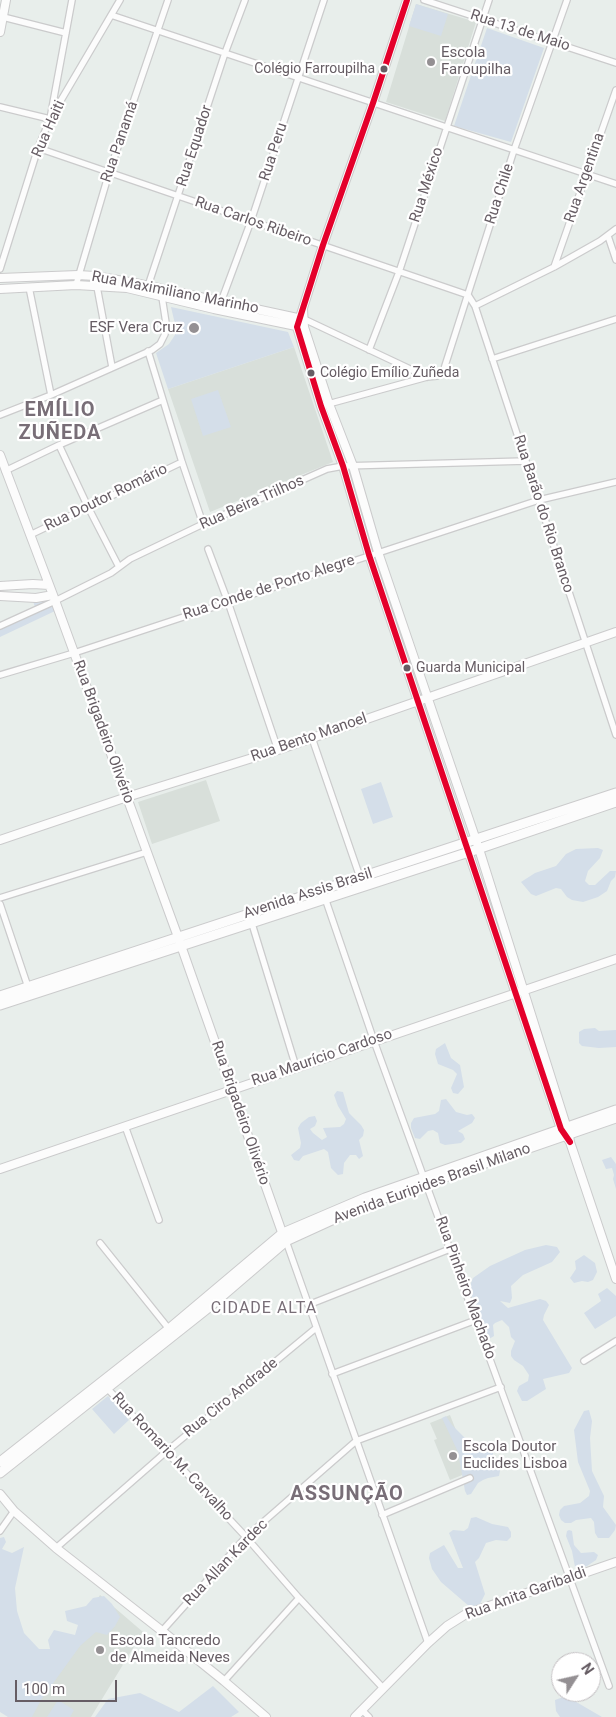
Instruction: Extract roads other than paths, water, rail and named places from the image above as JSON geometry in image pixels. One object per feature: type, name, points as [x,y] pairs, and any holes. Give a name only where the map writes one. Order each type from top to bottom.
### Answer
[{"type":"main road","name":"Avenida Assis Brasil","points":[[361,882],[479,849],[523,829],[616,793]]},
{"type":"main road","name":"Avenida Assis Brasil","points":[[0,1005],[30,991],[361,882],[470,840],[523,829],[616,802]]},
{"type":"main road","name":"Avenida Assis Brasil","points":[[0,996],[30,991]]},
{"type":"main road","name":"Avenida Euripides Brasil Milano","points":[[566,1134],[616,1110]]},
{"type":"main road","name":"Avenida Euripides Brasil Milano","points":[[0,1462],[32,1442],[82,1403],[205,1305],[284,1237],[366,1201],[509,1151],[616,1118]]},
{"type":"main road","name":"Avenida Euripides Brasil Milano","points":[[134,1361],[170,1329],[205,1305]]},
{"type":"main road","name":"Avenida Euripides Brasil Milano","points":[[0,1473],[32,1442]]},
{"type":"street","points":[[0,32],[6,0]]},
{"type":"street","points":[[0,107],[50,119],[72,0]]},
{"type":"street","name":"Rua Haiti","points":[[0,269],[38,148],[50,119],[120,0]]},
{"type":"street","name":"Rua Panamá","points":[[76,285],[109,173],[168,0]]},
{"type":"street","name":"Rua Equador","points":[[147,290],[225,53],[245,0]]},
{"type":"street","name":"Rua Peru","points":[[220,306],[251,221],[324,0]]},
{"type":"street","points":[[407,0],[323,245],[303,308],[301,323],[320,406],[343,466],[369,555],[418,700],[470,840],[479,849],[503,925],[519,992]]},
{"type":"street","name":"Rua 13 de Maio","points":[[424,0],[616,62]]},
{"type":"street","name":"Rua México","points":[[369,350],[399,272],[489,0]]},
{"type":"street","name":"Rua Chile","points":[[427,377],[437,376],[443,372],[514,150],[567,0]]},
{"type":"street","points":[[111,15],[616,184]]},
{"type":"street","points":[[3,17],[66,33]]},
{"type":"street","name":"Rua Argentina","points":[[554,267],[616,90]]},
{"type":"street","name":"Rua Carlos Ribeiro","points":[[38,148],[468,295]]},
{"type":"street","points":[[475,306],[554,267],[608,236],[616,229]]},
{"type":"street","points":[[608,236],[616,260]]},
{"type":"street","points":[[95,276],[112,367]]},
{"type":"street","name":"Rua Maximiliano Marinho","points":[[0,278],[95,276],[147,290],[317,326],[427,377]]},
{"type":"street","name":"Rua Maximiliano Marinho","points":[[0,289],[76,285],[127,288],[147,290],[162,297],[220,306]]},
{"type":"street","points":[[29,287],[51,395]]},
{"type":"street","name":"Rua Barão do Rio Branco","points":[[468,295],[475,306],[616,735]]},
{"type":"street","points":[[0,415],[51,395],[160,344],[165,334],[166,324],[162,297]]},
{"type":"street","points":[[492,359],[616,319]]},
{"type":"street","points":[[301,323],[329,404],[354,466],[378,552],[428,697],[470,840],[469,852],[494,928],[519,992],[616,1279]]},
{"type":"street","points":[[148,351],[182,462],[204,524]]},
{"type":"street","points":[[320,406],[427,377]]},
{"type":"street","points":[[5,472],[59,445],[163,400]]},
{"type":"street","points":[[59,445],[119,567]]},
{"type":"street","name":"Rua Brigadeiro Olivério","points":[[0,455],[180,941],[428,1643]]},
{"type":"street","name":"Rua Beira Trilhos","points":[[0,626],[54,598],[111,573],[130,559],[327,469],[343,466],[526,461]]},
{"type":"street","name":"Rua Doutor Romário","points":[[30,535],[182,462]]},
{"type":"street","points":[[539,500],[616,482]]},
{"type":"street","name":"Rua Conde de Porto Alegre","points":[[0,675],[74,653],[539,500]]},
{"type":"street","points":[[208,549],[278,750]]},
{"type":"street","points":[[0,586],[49,585]]},
{"type":"street","points":[[0,596],[54,598]]},
{"type":"street","name":"Rua Bento Manoel","points":[[0,840],[278,750],[616,632]]},
{"type":"street","points":[[312,738],[361,882]]},
{"type":"street","points":[[0,898],[147,852]]},
{"type":"street","name":"Rua Pinheiro Machado","points":[[323,895],[374,1041],[609,1686]]},
{"type":"street","points":[[0,904],[30,991]]},
{"type":"street","points":[[251,918],[296,1067]]},
{"type":"street","points":[[494,928],[503,925]]},
{"type":"street","name":"Rua Maurício Cardoso","points":[[0,1169],[616,959]]},
{"type":"street","points":[[125,1126],[159,1220]]},
{"type":"street","points":[[100,1243],[170,1329]]},
{"type":"street","points":[[308,1305],[450,1249]]},
{"type":"street","points":[[332,1374],[476,1320]]},
{"type":"street","name":"Rua Ciro Andrade","points":[[56,1548],[167,1451],[316,1328]]},
{"type":"street","points":[[584,1361],[616,1341]]},
{"type":"street","name":"Rua Romario M. Carvalho","points":[[104,1385],[167,1451],[383,1688]]},
{"type":"street","name":"Rua Allan Kardec","points":[[162,1631],[246,1537],[356,1441],[501,1387]]},
{"type":"street","points":[[382,1515],[470,1478]]},
{"type":"street","points":[[0,1494],[14,1511],[56,1548],[162,1631],[266,1717]]},
{"type":"street","points":[[0,1531],[14,1511]]},
{"type":"street","name":"Rua Anita Garibaldi","points":[[355,1717],[428,1643],[447,1626],[466,1614],[616,1562]]},
{"type":"street","points":[[224,1681],[299,1598]]},
{"type":"street","points":[[362,1710],[369,1717]]},
{"type":"place","name":"Escola Faroupilha","points":[[431,62]]},
{"type":"place","name":"Colégio Farroupilha","points":[[384,69]]},
{"type":"place","name":"ESF Vera Cruz","points":[[194,328]]},
{"type":"place","name":"Colégio Emílio Zuñeda","points":[[311,373]]},
{"type":"place","name":"Guarda Municipal","points":[[407,668]]},
{"type":"place","name":"Escola Doutor Euclides Lisboa","points":[[453,1456]]},
{"type":"place","name":"Escola Tancredo de Almeida Neves","points":[[100,1650]]},
{"type":"district","name":"EMÍLIO ZUÑEDA","points":[[60,422]]},
{"type":"district","name":"CIDADE ALTA","points":[[264,1309]]},
{"type":"district","name":"ASSUNÇÃO","points":[[347,1495]]}]
